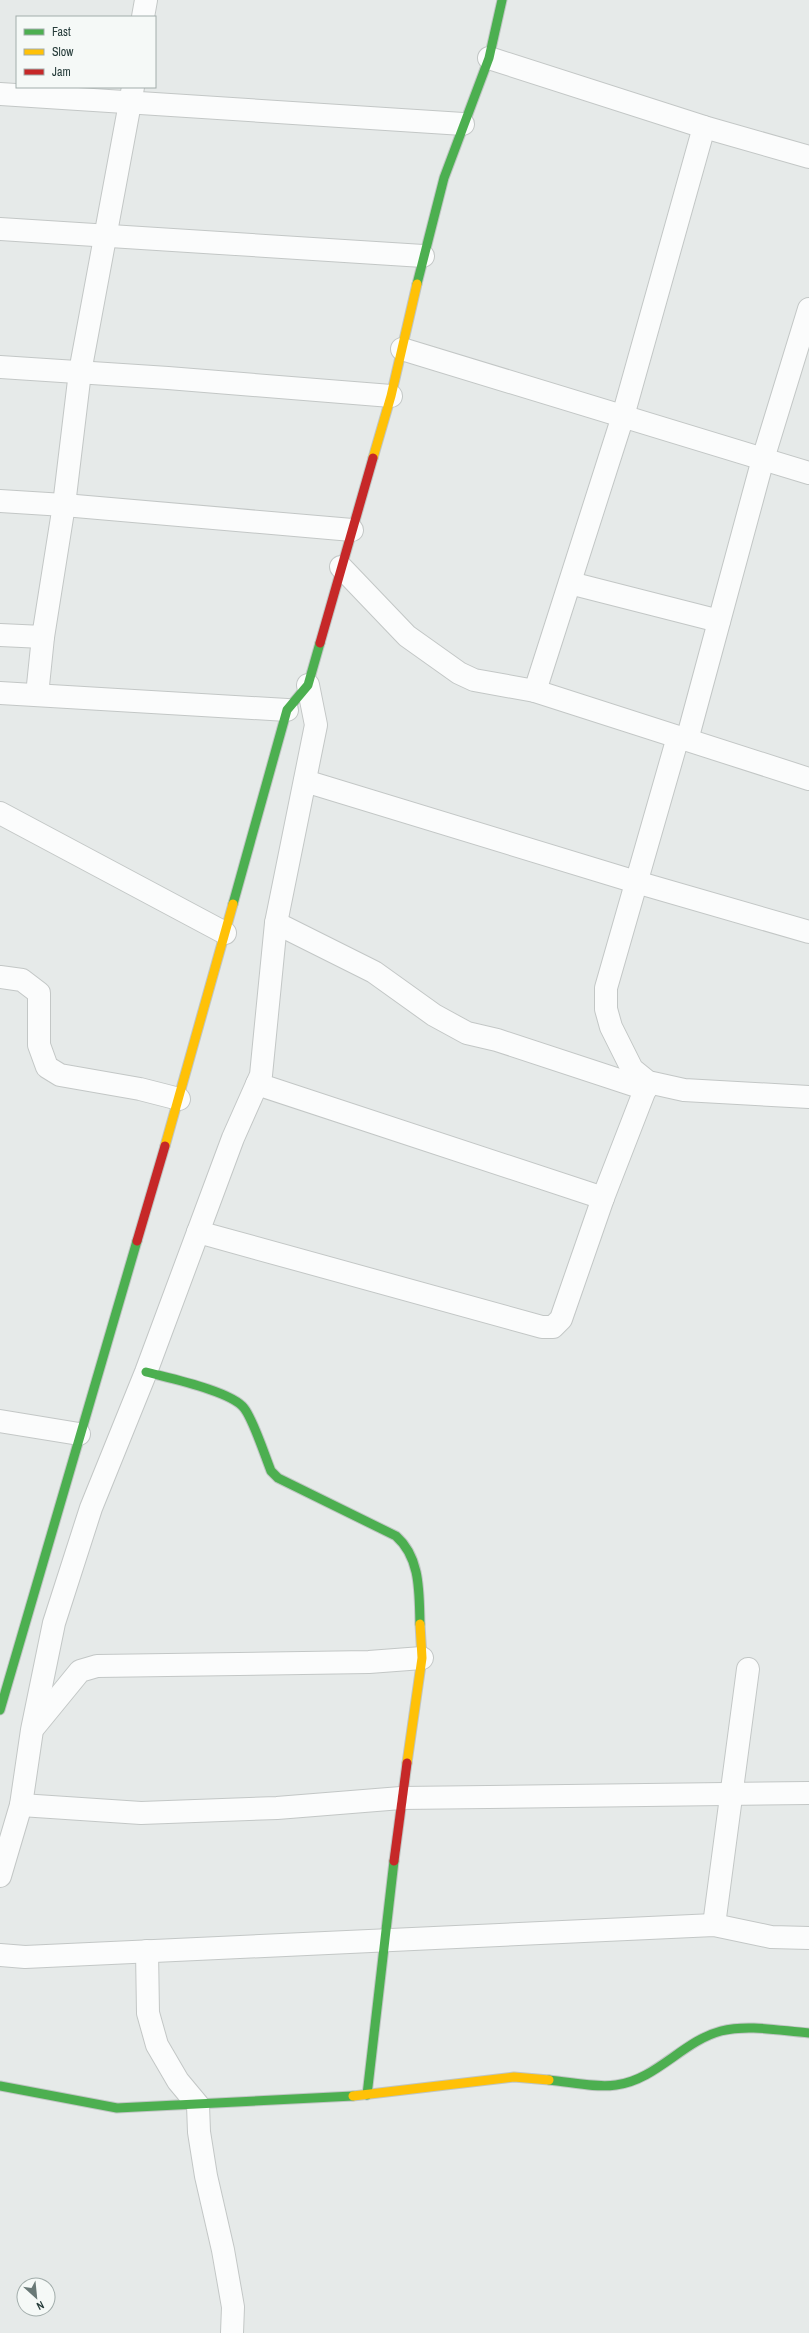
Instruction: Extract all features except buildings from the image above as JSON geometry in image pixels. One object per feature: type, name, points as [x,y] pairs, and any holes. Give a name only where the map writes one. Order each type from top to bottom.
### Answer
[{"type":"street","points":[[143,16],[146,0]]},
{"type":"street","points":[[0,1710],[79,1434],[179,1099],[287,710],[308,685],[391,396],[423,256],[444,178],[488,58],[502,0]]},
{"type":"street","points":[[488,58],[704,127],[809,157]]},
{"type":"street","points":[[0,94],[132,95],[463,124]]},
{"type":"street","points":[[37,695],[43,637],[64,505],[80,372],[104,234],[132,95]]},
{"type":"street","points":[[535,691],[623,416],[704,127]]},
{"type":"street","points":[[0,229],[104,234],[423,256]]},
{"type":"street","points":[[647,1086],[632,1069],[611,1027],[606,1009],[606,988],[636,882],[719,621],[763,459],[809,309]]},
{"type":"street","points":[[402,349],[809,473]]},
{"type":"street","points":[[0,367],[391,396]]},
{"type":"street","points":[[0,501],[64,505],[352,530]]},
{"type":"street","points":[[341,567],[407,636],[459,674],[474,680],[535,691],[809,779]]},
{"type":"street","points":[[570,583],[719,621]]},
{"type":"street","points":[[0,635],[43,637]]},
{"type":"street","points":[[0,1876],[21,1805],[32,1730],[57,1616],[92,1508],[146,1372],[233,1138],[261,1075],[276,923],[316,725],[308,685]]},
{"type":"street","points":[[0,692],[287,710]]},
{"type":"street","points":[[305,781],[636,882],[809,932]]},
{"type":"street","points":[[0,812],[225,933]]},
{"type":"street","points":[[276,923],[374,972],[434,1015],[467,1032],[647,1086],[684,1090],[809,1096]]},
{"type":"street","points":[[0,977],[22,980],[39,994],[39,1045],[47,1067],[60,1075],[140,1089],[179,1099]]},
{"type":"street","points":[[257,1084],[603,1198]]},
{"type":"street","points":[[198,1232],[542,1327],[553,1327],[561,1319],[603,1198],[647,1086]]},
{"type":"street","points":[[146,1372],[230,1398],[244,1408],[270,1471],[278,1478],[396,1536],[405,1544],[413,1559],[418,1582],[422,1658],[401,1798],[367,2095]]},
{"type":"street","points":[[0,1421],[79,1434]]},
{"type":"street","points":[[32,1730],[80,1670],[97,1666],[362,1662],[422,1658]]},
{"type":"street","points":[[714,1925],[730,1795],[748,1669]]},
{"type":"street","points":[[21,1805],[141,1813],[277,1808],[401,1798],[809,1793]]},
{"type":"street","points":[[0,1956],[147,1951],[714,1925],[771,1937],[809,1938]]},
{"type":"street","points":[[147,1951],[148,2013],[157,2045],[178,2081],[198,2105],[206,2176],[223,2250],[232,2306],[232,2333]]},
{"type":"street","points":[[0,2086],[117,2108],[198,2105],[367,2095],[514,2078],[598,2085],[616,2084],[628,2082],[649,2073],[707,2036],[722,2031],[749,2028],[809,2033]]},
{"type":"traffic: fast","points":[[417,284],[444,178],[489,58],[502,0]]},
{"type":"traffic: fast","points":[[233,904],[287,710],[308,685],[320,643]]},
{"type":"traffic: fast","points":[[0,1710],[137,1241]]},
{"type":"traffic: fast","points":[[146,1372],[198,1386],[226,1396],[237,1402],[247,1413],[255,1429],[271,1471],[278,1478],[396,1536],[404,1545],[414,1565],[419,1588],[420,1624]]},
{"type":"traffic: fast","points":[[367,2095],[394,1861]]},
{"type":"traffic: fast","points":[[549,2080],[599,2086],[630,2082],[644,2076],[707,2036],[732,2029],[754,2028],[809,2033]]},
{"type":"traffic: fast","points":[[0,2086],[117,2108],[353,2096]]},
{"type":"traffic: slow","points":[[373,458],[391,396],[417,284]]},
{"type":"traffic: slow","points":[[165,1146],[233,904]]},
{"type":"traffic: slow","points":[[407,1763],[422,1658],[420,1624]]},
{"type":"traffic: slow","points":[[353,2096],[514,2077],[549,2080]]},
{"type":"traffic: jam","points":[[320,643],[373,458]]},
{"type":"traffic: jam","points":[[137,1241],[165,1146]]},
{"type":"traffic: jam","points":[[394,1861],[407,1763]]}]
